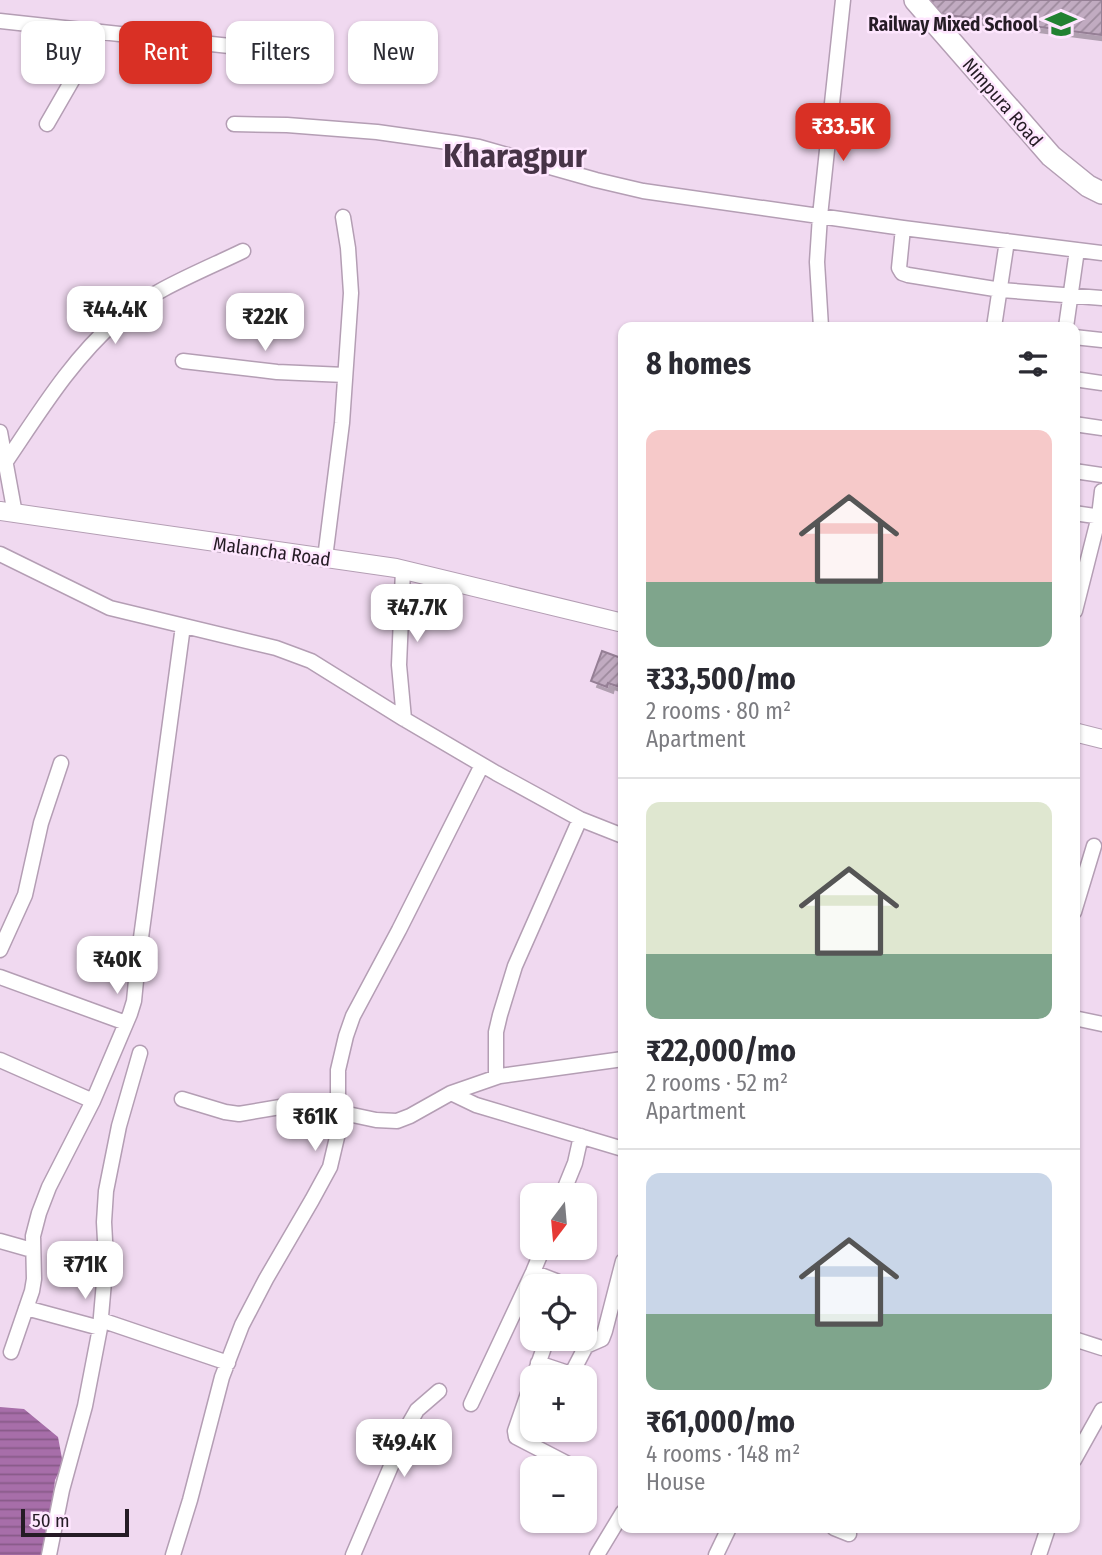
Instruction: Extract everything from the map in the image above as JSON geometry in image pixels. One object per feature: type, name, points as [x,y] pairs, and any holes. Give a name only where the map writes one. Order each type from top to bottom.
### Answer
[{"type":"main road","name":"Nimpura Road","points":[[915,0],[1051,156],[1088,186],[1102,193]]},
{"type":"street","points":[[821,322],[817,262],[820,216],[843,0]]},
{"type":"street","points":[[0,21],[21,23]]},
{"type":"street","points":[[105,33],[226,46]]},
{"type":"street","points":[[47,124],[70,84]]},
{"type":"street","points":[[234,124],[377,132],[454,143],[479,147],[643,191],[1102,253]]},
{"type":"street","points":[[325,558],[342,423],[351,293],[343,217]]},
{"type":"street","points":[[903,228],[899,264],[902,273],[1001,290],[1102,298]]},
{"type":"street","points":[[997,322],[1007,241]]},
{"type":"street","points":[[1067,322],[1077,250]]},
{"type":"street","points":[[5,463],[70,369],[118,318],[148,298],[243,251]]},
{"type":"street","points":[[1080,338],[1102,340]]},
{"type":"street","points":[[183,360],[277,372],[345,375]]},
{"type":"street","points":[[1080,380],[1102,383]]},
{"type":"street","points":[[1080,425],[1102,428]]},
{"type":"street","points":[[0,432],[8,513]]},
{"type":"street","points":[[1080,472],[1102,475]]},
{"type":"street","points":[[1080,592],[1100,517],[1102,491]]},
{"type":"street","name":"Malancha Road","points":[[8,513],[402,570],[618,622]]},
{"type":"street","points":[[1080,514],[1100,517]]},
{"type":"street","points":[[0,555],[110,608],[295,654],[482,765],[580,819],[618,834]]},
{"type":"street","points":[[402,570],[399,665],[404,719]]},
{"type":"street","points":[[11,1352],[34,1279],[33,1236],[38,1213],[93,1101],[134,1001],[183,626]]},
{"type":"street","points":[[1080,734],[1102,739]]},
{"type":"street","points":[[0,950],[25,894],[41,823],[61,763]]},
{"type":"street","points":[[173,1555],[222,1377],[242,1325],[330,1167],[336,1146],[339,1112],[338,1070],[353,1016],[482,765]]},
{"type":"street","points":[[496,1077],[496,1032],[511,978],[580,819]]},
{"type":"street","points":[[1080,892],[1094,846]]},
{"type":"street","points":[[0,977],[126,1023]]},
{"type":"street","points":[[1080,1019],[1102,1024]]},
{"type":"street","points":[[48,1555],[85,1406],[101,1324],[106,1259],[106,1191],[140,1053]]},
{"type":"street","points":[[0,1060],[93,1101]]},
{"type":"street","points":[[182,1099],[239,1114],[292,1105],[376,1120],[397,1121],[451,1093],[496,1077],[618,1060]]},
{"type":"street","points":[[451,1093],[476,1105],[618,1147]]},
{"type":"street","points":[[567,1183],[581,1136]]},
{"type":"street","points":[[0,1241],[33,1250]]},
{"type":"street","points":[[471,1404],[538,1260]]},
{"type":"street","points":[[533,1272],[538,1274]]},
{"type":"street","points":[[576,1365],[586,1346],[602,1339],[618,1281]]},
{"type":"street","points":[[26,1308],[101,1324],[228,1363]]},
{"type":"street","points":[[1080,1341],[1102,1348]]},
{"type":"street","points":[[353,1555],[409,1424],[417,1410],[439,1391]]},
{"type":"street","points":[[1080,1449],[1102,1410]]},
{"type":"street","points":[[520,1417],[515,1431],[516,1437],[520,1439]]},
{"type":"street","points":[[526,1442],[553,1456]]},
{"type":"street","points":[[597,1555],[618,1520]]},
{"type":"street","points":[[716,1555],[727,1533]]},
{"type":"street","points":[[845,1533],[849,1535]]},
{"type":"street","points":[[1039,1555],[1046,1533]]},
{"type":"shaded area","points":[[0,1407],[24,1409],[58,1437],[63,1464],[55,1480],[49,1531],[43,1555],[0,1555]]},
{"type":"building","name":"Railway Mixed School","points":[[927,0],[1102,0],[1102,35],[940,14]]},
{"type":"building","points":[[602,651],[618,657],[618,686],[608,683],[607,687],[591,681]]},
{"type":"place","name":"Railway Mixed School","points":[[1061,24]]},
{"type":"district","name":"Kharagpur","points":[[515,155]]}]
